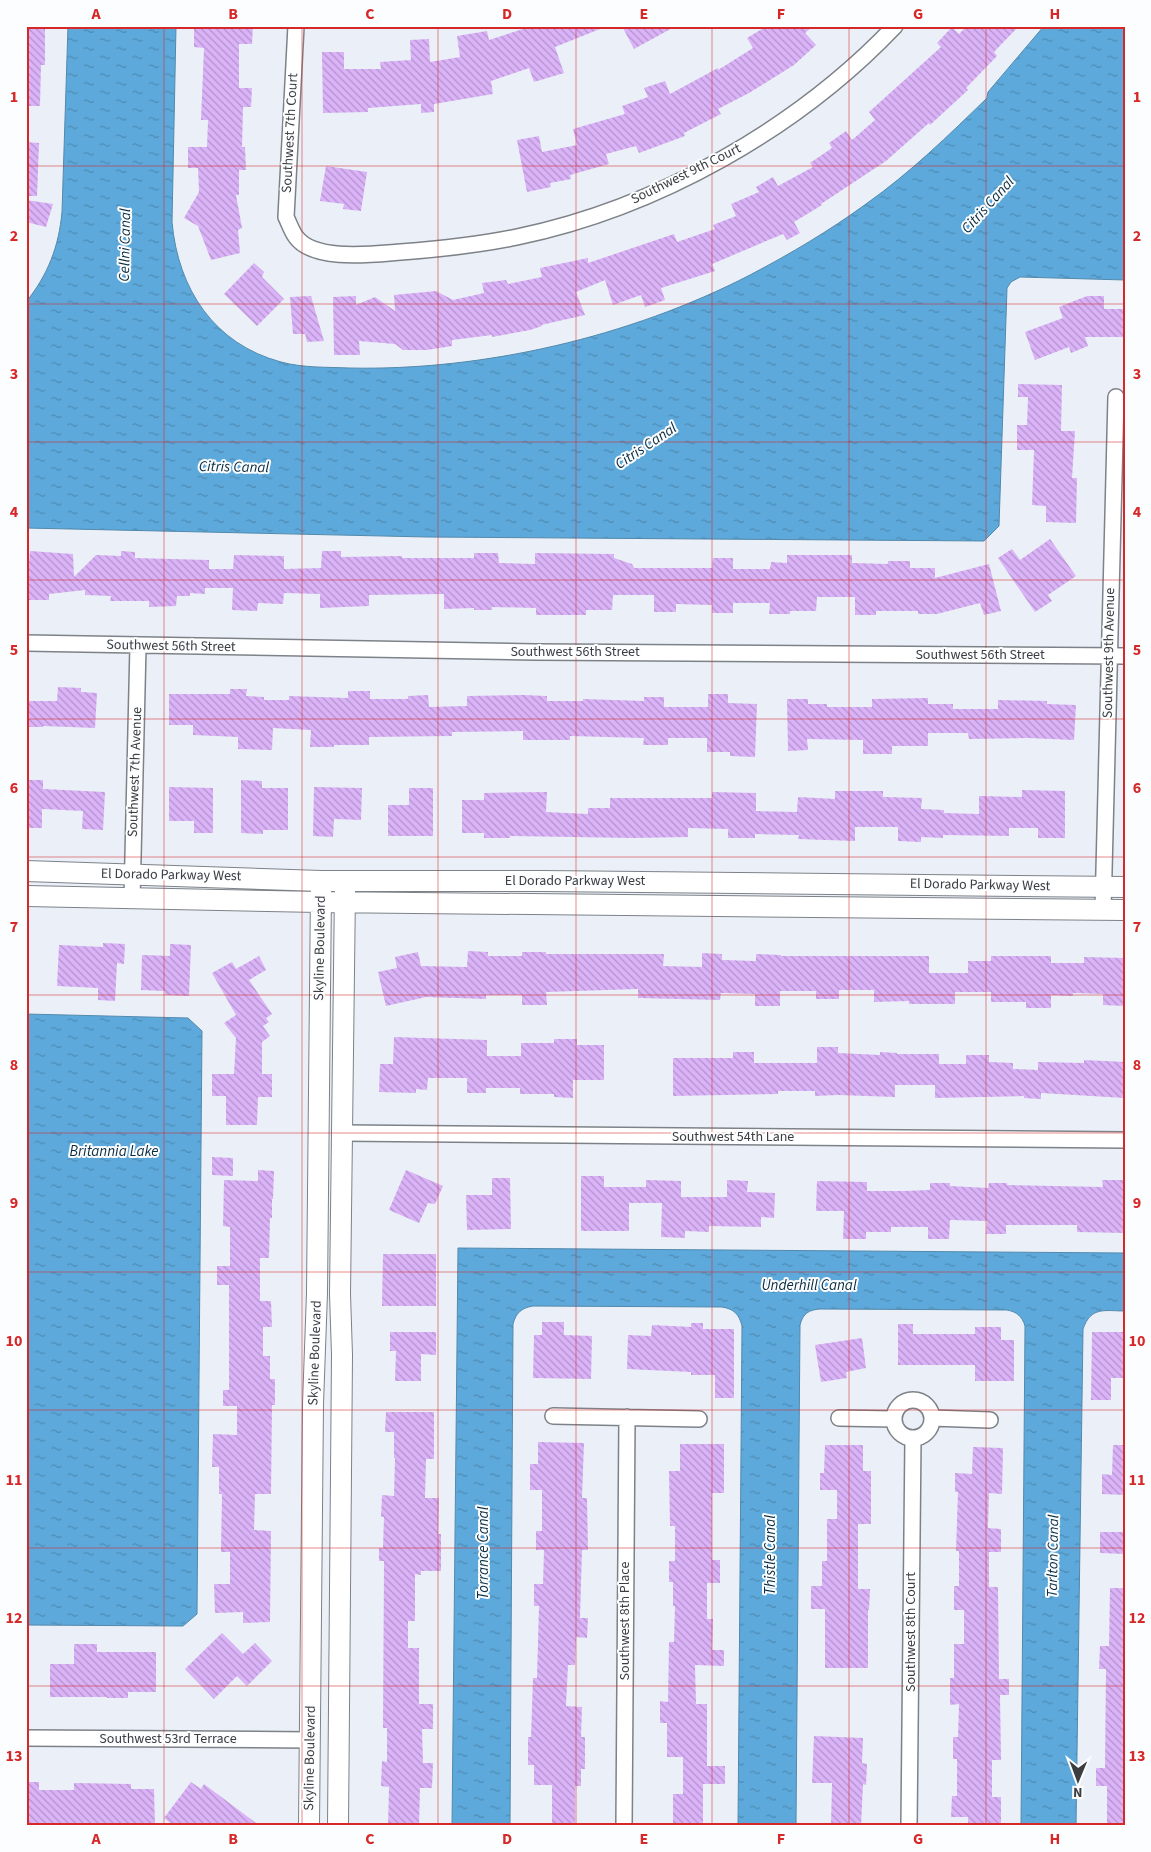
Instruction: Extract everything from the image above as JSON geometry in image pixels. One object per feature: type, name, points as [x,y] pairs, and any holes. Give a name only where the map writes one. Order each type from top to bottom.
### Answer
[{"type":"street","name":"Southwest 7th Court","points":[[296,26],[286,217],[296,238]]},
{"type":"street","name":"Southwest 9th Court","points":[[296,238],[310,248],[326,253],[395,253],[481,244],[519,237],[580,221],[652,194],[721,159],[759,137],[824,90],[864,57],[895,26]]},
{"type":"street","name":"Southwest 9th Avenue","points":[[1103,910],[1116,397]]},
{"type":"street","name":"Southwest 56th Street","points":[[26,643],[545,652],[1125,656]]},
{"type":"street","name":"Southwest 7th Avenue","points":[[132,898],[138,646]]},
{"type":"street","name":"El Dorado Parkway West","points":[[26,871],[261,877],[321,881],[562,881],[1125,887]]},
{"type":"street","name":"Skyline Boulevard","points":[[309,1826],[321,881]]},
{"type":"street","name":"Skyline Boulevard","points":[[338,1826],[342,1354],[340,1294],[341,1133],[345,881]]},
{"type":"street","name":"El Dorado Parkway West","points":[[26,896],[320,902],[1125,910]]},
{"type":"street","points":[[318,1132],[341,1133]]},
{"type":"street","name":"Southwest 54th Lane","points":[[341,1133],[1125,1140]]},
{"type":"street","points":[[909,1400],[922,1402],[930,1411],[932,1418],[929,1429],[924,1434],[913,1438],[897,1430],[894,1419],[898,1407],[909,1400]]},
{"type":"street","points":[[552,1416],[699,1419]]},
{"type":"street","name":"Southwest 8th Place","points":[[624,1826],[627,1417]]},
{"type":"street","points":[[839,1418],[894,1419]]},
{"type":"street","points":[[932,1418],[990,1420]]},
{"type":"street","name":"Southwest 8th Court","points":[[909,1826],[913,1438]]},
{"type":"street","name":"Southwest 53rd Terrace","points":[[26,1738],[310,1740]]},
{"type":"street","points":[[310,1740],[339,1742]]},
{"type":"water","points":[[68,26],[176,26],[172,222],[182,270],[191,291],[219,327],[237,342],[257,354],[281,362],[315,367],[400,367],[503,356],[555,346],[606,332],[656,316],[704,297],[750,275],[809,242],[852,214],[898,180],[944,140],[987,98],[988,92],[1044,26],[1125,26],[1125,280],[1020,277],[1011,282],[1007,288],[999,526],[984,541],[427,537],[26,528],[26,302],[34,292],[51,260],[58,237],[62,212]]},
{"type":"water","name":"Britannia Lake","points":[[26,1014],[188,1018],[202,1031],[197,1614],[183,1626],[26,1625]]},
{"type":"water","points":[[458,1248],[1125,1253],[1125,1311],[1100,1311],[1095,1313],[1090,1316],[1083,1329],[1076,1826],[1021,1826],[1025,1326],[1019,1315],[1007,1310],[820,1309],[810,1311],[803,1318],[800,1325],[796,1826],[738,1826],[741,1322],[738,1315],[730,1309],[722,1307],[533,1306],[525,1308],[520,1312],[513,1324],[510,1826],[452,1826]]},
{"type":"building","points":[[26,26],[45,26],[45,65],[41,65],[40,106],[26,106]]},
{"type":"building","points":[[194,26],[253,26],[252,44],[239,44],[239,88],[252,88],[251,107],[243,107],[242,147],[245,147],[246,170],[239,170],[239,195],[236,195],[242,228],[238,230],[240,253],[211,260],[198,226],[184,218],[199,192],[198,168],[188,168],[188,147],[207,147],[208,120],[201,120],[204,48],[194,47]]},
{"type":"building","points":[[522,26],[605,27],[555,47],[564,73],[534,82],[529,68],[491,81],[493,94],[434,104],[434,112],[421,113],[421,104],[368,108],[368,112],[323,113],[322,52],[344,52],[344,69],[381,69],[380,62],[411,60],[410,40],[429,39],[430,62],[460,57],[457,36],[487,31],[489,40],[523,29]]},
{"type":"building","points":[[622,26],[676,26],[634,49]]},
{"type":"building","points":[[767,26],[813,26],[805,33],[816,45],[794,65],[749,93],[718,109],[721,114],[684,133],[685,136],[639,153],[636,146],[606,154],[609,164],[570,175],[571,179],[550,183],[551,187],[527,192],[517,140],[539,136],[542,152],[577,145],[573,129],[625,114],[622,106],[648,97],[644,88],[665,81],[670,94],[718,68],[718,70],[753,48],[747,38]]},
{"type":"building","points":[[967,26],[1019,26],[994,52],[997,56],[966,88],[968,90],[930,125],[929,123],[886,161],[794,222],[800,233],[787,240],[783,234],[712,264],[715,271],[661,288],[665,300],[645,307],[641,295],[613,305],[605,280],[576,292],[585,315],[541,325],[530,330],[492,337],[492,335],[452,340],[452,346],[427,350],[403,350],[395,344],[359,341],[360,355],[334,355],[333,297],[356,296],[356,305],[375,297],[395,311],[394,295],[436,291],[453,300],[484,293],[482,283],[506,280],[508,284],[542,277],[540,268],[588,258],[588,263],[674,234],[677,242],[715,229],[713,225],[736,216],[731,204],[759,192],[756,187],[773,177],[778,186],[813,167],[810,163],[832,148],[829,143],[846,131],[852,140],[875,120],[869,112],[941,47],[937,43],[952,27],[959,34]]},
{"type":"building","points":[[26,142],[39,143],[37,196],[26,196]]},
{"type":"building","points":[[326,166],[367,172],[361,211],[343,209],[344,204],[320,201]]},
{"type":"building","points":[[26,200],[53,204],[46,227],[26,222]]},
{"type":"building","points":[[254,263],[264,272],[262,277],[284,299],[257,326],[224,294]]},
{"type":"building","points":[[311,296],[324,341],[307,342],[305,334],[293,334],[290,297]]},
{"type":"building","points":[[1087,296],[1104,296],[1104,309],[1125,309],[1125,337],[1085,337],[1088,346],[1071,353],[1069,347],[1035,360],[1025,332],[1063,318],[1059,307]]},
{"type":"building","points":[[1018,384],[1062,385],[1061,431],[1075,431],[1072,478],[1077,478],[1076,523],[1046,522],[1046,506],[1032,505],[1034,450],[1017,450],[1017,425],[1027,425],[1028,397],[1018,397]]},
{"type":"building","points":[[1050,539],[1076,576],[1048,595],[1052,601],[1035,612],[998,558],[1012,549],[1020,560]]},
{"type":"building","points":[[30,551],[73,554],[74,577],[96,555],[121,556],[121,551],[135,552],[135,558],[209,560],[209,569],[233,569],[234,555],[284,556],[284,569],[321,568],[322,551],[341,551],[341,557],[402,556],[402,558],[474,558],[474,553],[498,553],[499,563],[535,564],[535,553],[614,554],[614,558],[632,564],[634,568],[712,568],[713,558],[733,558],[733,569],[770,569],[771,562],[787,563],[787,555],[852,555],[852,563],[888,564],[888,561],[910,561],[910,568],[935,568],[935,578],[989,564],[1001,611],[984,615],[980,603],[937,614],[918,614],[918,611],[876,611],[876,615],[855,615],[855,597],[817,597],[816,611],[790,611],[790,614],[769,614],[770,603],[733,603],[733,613],[712,613],[712,605],[676,604],[676,612],[654,612],[654,595],[613,595],[612,610],[586,610],[586,615],[536,615],[536,608],[492,607],[492,610],[474,610],[474,608],[444,609],[444,594],[369,595],[369,606],[320,608],[320,594],[284,593],[283,604],[258,603],[257,611],[232,610],[233,588],[205,588],[205,594],[190,593],[190,596],[177,596],[176,606],[149,607],[149,601],[110,601],[111,596],[85,595],[85,590],[49,594],[49,600],[26,600]]},
{"type":"building","points":[[58,687],[81,688],[81,692],[97,693],[95,728],[26,727],[26,701],[57,701]]},
{"type":"building","points":[[230,689],[247,689],[246,696],[264,697],[264,700],[289,700],[289,696],[348,698],[348,691],[370,691],[370,699],[408,699],[408,696],[428,695],[429,707],[467,706],[467,696],[523,695],[547,696],[547,701],[583,701],[583,699],[644,701],[644,697],[664,697],[664,707],[708,707],[708,694],[728,694],[728,703],[757,704],[755,757],[730,756],[730,752],[707,752],[707,738],[668,738],[668,745],[643,745],[644,738],[570,736],[570,740],[523,740],[523,731],[452,732],[452,736],[369,737],[369,745],[310,747],[311,730],[273,728],[272,750],[238,749],[238,737],[193,735],[193,725],[169,725],[169,694],[230,694]]},
{"type":"building","points":[[928,698],[928,704],[953,704],[953,709],[998,709],[998,700],[1047,701],[1047,704],[1076,705],[1074,740],[1028,738],[969,739],[968,733],[928,733],[928,746],[892,746],[892,754],[863,754],[863,740],[807,739],[808,750],[788,751],[787,699],[808,699],[808,704],[827,704],[827,707],[872,707],[872,699]]},
{"type":"building","points":[[26,780],[43,780],[43,789],[105,792],[103,830],[82,829],[83,811],[42,809],[42,828],[26,828]]},
{"type":"building","points":[[241,780],[262,781],[262,788],[288,788],[288,830],[263,830],[263,834],[241,833]]},
{"type":"building","points":[[169,787],[213,788],[213,833],[194,833],[194,821],[169,821]]},
{"type":"building","points":[[314,787],[362,788],[361,820],[334,819],[333,837],[313,836]]},
{"type":"building","points":[[409,788],[433,788],[433,836],[388,836],[388,805],[409,805]]},
{"type":"building","points":[[1022,790],[1065,791],[1065,838],[1038,838],[1038,828],[1009,828],[1009,836],[943,835],[943,838],[921,837],[921,842],[898,841],[898,827],[855,827],[855,841],[798,839],[799,835],[755,834],[755,838],[728,838],[728,829],[688,828],[688,837],[510,836],[510,838],[484,838],[484,833],[462,833],[462,800],[484,800],[484,793],[547,792],[546,812],[588,814],[588,808],[610,808],[610,798],[712,798],[712,792],[756,793],[756,811],[797,812],[798,797],[835,799],[835,791],[883,791],[883,797],[922,798],[921,809],[944,810],[944,813],[979,814],[979,796],[1022,797]]},
{"type":"building","points":[[103,943],[125,944],[124,964],[117,963],[115,1001],[98,1000],[98,988],[57,986],[59,945],[103,947]]},
{"type":"building","points":[[170,944],[191,945],[189,996],[165,995],[165,991],[141,990],[142,955],[170,956]]},
{"type":"building","points":[[468,951],[488,952],[488,956],[522,956],[522,952],[546,952],[546,954],[664,954],[663,966],[702,967],[702,953],[722,954],[722,960],[756,961],[756,954],[781,956],[929,956],[929,973],[968,973],[968,961],[991,961],[991,956],[1051,956],[1051,963],[1084,963],[1084,957],[1125,958],[1125,1006],[1103,1005],[1103,994],[1073,993],[1073,996],[1051,995],[1051,1008],[1026,1008],[1026,1002],[991,1002],[991,992],[955,992],[955,1004],[909,1004],[909,1001],[874,1002],[874,990],[839,990],[839,999],[816,999],[816,991],[780,991],[780,1006],[755,1006],[755,994],[721,993],[720,1000],[638,998],[638,989],[546,992],[547,1005],[522,1005],[522,995],[486,995],[486,999],[426,997],[386,1006],[378,972],[397,968],[395,957],[418,952],[421,966],[467,967]]},
{"type":"building","points":[[259,956],[266,970],[249,980],[272,1014],[266,1018],[269,1022],[263,1026],[270,1036],[262,1042],[262,1074],[272,1074],[272,1097],[258,1097],[257,1125],[226,1125],[226,1096],[212,1096],[212,1074],[234,1074],[236,1038],[224,1023],[236,1015],[212,973],[232,962],[236,969]]},
{"type":"building","points":[[394,1037],[487,1040],[487,1056],[521,1056],[521,1043],[554,1043],[554,1039],[577,1039],[577,1045],[604,1045],[604,1080],[573,1080],[573,1098],[554,1097],[554,1094],[520,1094],[520,1088],[486,1088],[486,1093],[467,1093],[467,1078],[428,1078],[427,1090],[416,1089],[416,1093],[379,1092],[380,1064],[393,1064]]},
{"type":"building","points":[[817,1047],[838,1047],[838,1053],[880,1055],[880,1052],[939,1054],[939,1064],[966,1064],[966,1055],[989,1055],[989,1062],[1013,1063],[1013,1069],[1038,1070],[1038,1062],[1084,1063],[1084,1060],[1125,1062],[1125,1098],[1041,1093],[1041,1099],[1024,1098],[1024,1096],[935,1098],[935,1085],[895,1085],[895,1097],[815,1096],[815,1091],[778,1091],[778,1094],[673,1096],[673,1058],[733,1058],[733,1052],[754,1052],[754,1063],[817,1063]]},
{"type":"building","points":[[212,1157],[233,1158],[233,1176],[212,1175]]},
{"type":"building","points":[[258,1170],[274,1171],[269,1258],[260,1258],[260,1301],[271,1301],[272,1327],[263,1327],[263,1356],[270,1356],[270,1379],[275,1379],[275,1405],[272,1405],[271,1494],[255,1494],[254,1530],[271,1531],[270,1622],[243,1623],[243,1612],[215,1613],[214,1584],[230,1584],[230,1552],[221,1552],[222,1494],[219,1494],[219,1467],[212,1467],[213,1434],[237,1435],[237,1406],[223,1406],[223,1390],[229,1390],[229,1285],[217,1285],[217,1266],[230,1266],[230,1227],[223,1226],[224,1180],[258,1181]]},
{"type":"building","points":[[406,1170],[443,1186],[435,1204],[428,1203],[419,1223],[389,1210]]},
{"type":"building","points":[[581,1176],[604,1176],[604,1187],[646,1187],[646,1180],[681,1181],[681,1197],[727,1197],[727,1180],[748,1181],[747,1192],[775,1193],[774,1218],[761,1217],[761,1227],[709,1226],[709,1232],[685,1231],[685,1238],[661,1237],[662,1203],[629,1203],[629,1231],[581,1231]]},
{"type":"building","points":[[492,1178],[510,1178],[511,1229],[467,1230],[466,1195],[492,1195]]},
{"type":"building","points":[[1102,1180],[1125,1180],[1125,1233],[1077,1232],[1077,1225],[1006,1225],[1006,1234],[986,1234],[987,1221],[950,1220],[949,1239],[928,1239],[928,1227],[891,1227],[891,1232],[866,1232],[866,1239],[843,1239],[844,1211],[816,1211],[817,1181],[867,1182],[867,1191],[903,1191],[930,1190],[930,1183],[950,1183],[950,1186],[988,1188],[989,1183],[1103,1187]]},
{"type":"building","points":[[383,1254],[436,1254],[436,1306],[382,1306]]},
{"type":"building","points":[[542,1322],[564,1322],[564,1335],[592,1336],[591,1379],[533,1378],[534,1335],[542,1335]]},
{"type":"building","points":[[691,1323],[703,1323],[703,1329],[734,1329],[734,1398],[715,1398],[715,1375],[691,1375],[691,1372],[627,1369],[628,1335],[651,1336],[652,1325],[691,1327]]},
{"type":"building","points":[[898,1324],[913,1324],[913,1334],[975,1334],[975,1327],[1001,1327],[1001,1340],[1014,1340],[1014,1381],[975,1381],[975,1365],[898,1365]]},
{"type":"building","points":[[390,1332],[436,1332],[436,1355],[421,1354],[421,1381],[395,1381],[396,1351],[390,1351]]},
{"type":"building","points":[[1092,1332],[1125,1332],[1125,1378],[1111,1378],[1111,1400],[1091,1400]]},
{"type":"building","points":[[862,1338],[866,1368],[846,1372],[847,1378],[821,1382],[815,1345]]},
{"type":"building","points":[[386,1412],[434,1412],[434,1459],[426,1459],[425,1498],[439,1498],[438,1534],[441,1534],[441,1571],[421,1571],[421,1575],[415,1574],[415,1621],[408,1621],[408,1648],[419,1648],[419,1704],[433,1704],[433,1729],[422,1729],[423,1763],[433,1763],[432,1788],[420,1788],[419,1826],[388,1826],[389,1787],[381,1786],[382,1761],[387,1762],[387,1728],[383,1728],[384,1561],[379,1561],[379,1548],[383,1548],[384,1517],[381,1517],[382,1495],[394,1496],[395,1458],[394,1432],[385,1432]]},
{"type":"building","points":[[538,1442],[584,1443],[582,1498],[587,1498],[588,1550],[582,1550],[580,1618],[588,1618],[587,1638],[576,1637],[575,1665],[568,1665],[566,1706],[582,1707],[581,1737],[585,1737],[585,1769],[581,1769],[581,1786],[575,1786],[575,1826],[552,1826],[552,1785],[534,1785],[534,1765],[528,1765],[528,1737],[531,1737],[533,1678],[537,1678],[539,1606],[534,1606],[534,1584],[543,1584],[544,1550],[536,1550],[536,1531],[542,1531],[542,1490],[530,1490],[530,1464],[538,1464]]},
{"type":"building","points":[[680,1444],[724,1444],[724,1493],[712,1493],[712,1560],[720,1560],[720,1583],[707,1583],[707,1619],[713,1619],[712,1650],[724,1650],[724,1666],[695,1665],[696,1704],[707,1704],[707,1766],[725,1766],[725,1784],[703,1784],[703,1826],[673,1826],[673,1794],[683,1794],[683,1757],[667,1757],[667,1723],[660,1723],[660,1701],[668,1702],[669,1642],[674,1642],[675,1606],[673,1606],[673,1582],[669,1582],[669,1561],[675,1561],[675,1526],[670,1526],[669,1471],[680,1471]]},
{"type":"building","points":[[825,1445],[863,1445],[863,1471],[871,1471],[871,1524],[858,1524],[858,1589],[870,1589],[868,1668],[825,1668],[825,1609],[811,1609],[811,1586],[822,1586],[822,1561],[827,1561],[827,1519],[837,1519],[837,1490],[820,1490],[820,1473],[824,1473]]},
{"type":"building","points":[[1113,1445],[1125,1445],[1125,1495],[1102,1494],[1102,1474],[1112,1475]]},
{"type":"building","points":[[973,1447],[1003,1448],[1002,1494],[989,1493],[988,1528],[1001,1529],[1001,1552],[989,1552],[989,1587],[998,1587],[999,1679],[1009,1679],[1009,1695],[1000,1695],[1001,1760],[992,1760],[992,1797],[1001,1797],[1001,1826],[968,1826],[968,1817],[951,1817],[952,1796],[957,1796],[957,1759],[953,1759],[953,1737],[958,1737],[959,1704],[950,1705],[950,1678],[954,1678],[954,1644],[964,1644],[964,1610],[954,1610],[954,1586],[959,1586],[959,1551],[956,1551],[958,1492],[955,1492],[955,1473],[972,1474]]},
{"type":"building","points":[[1100,1532],[1125,1532],[1125,1554],[1100,1553]]},
{"type":"building","points":[[1110,1588],[1125,1588],[1125,1826],[1107,1826],[1107,1786],[1096,1786],[1096,1768],[1105,1768],[1106,1669],[1099,1669],[1100,1646],[1109,1646]]},
{"type":"building","points":[[222,1633],[243,1654],[255,1643],[272,1661],[247,1686],[237,1676],[214,1699],[185,1669]]},
{"type":"building","points":[[74,1644],[97,1644],[97,1652],[156,1652],[156,1692],[128,1692],[128,1698],[50,1697],[50,1664],[74,1664]]},
{"type":"building","points":[[814,1736],[863,1738],[862,1763],[867,1764],[866,1785],[863,1784],[861,1826],[831,1826],[832,1783],[812,1783]]},
{"type":"building","points":[[26,1782],[39,1782],[39,1790],[74,1790],[74,1783],[131,1784],[131,1789],[154,1789],[155,1826],[26,1826]]},
{"type":"building","points":[[191,1782],[201,1789],[204,1784],[260,1826],[174,1826],[164,1818]]},
{"type":"water label","name":"Citris Canal","points":[[988,205]]},
{"type":"water label","name":"Cellni Canal","points":[[125,245]]},
{"type":"water label","name":"Citris Canal","points":[[646,446]]},
{"type":"water label","name":"Citris Canal","points":[[234,467]]},
{"type":"water label","name":"Underhill Canal","points":[[809,1285]]},
{"type":"water label","name":"Torrance Canal","points":[[483,1553]]},
{"type":"water label","name":"Thistle Canal","points":[[770,1555]]},
{"type":"water label","name":"Tarlton Canal","points":[[1053,1556]]}]
